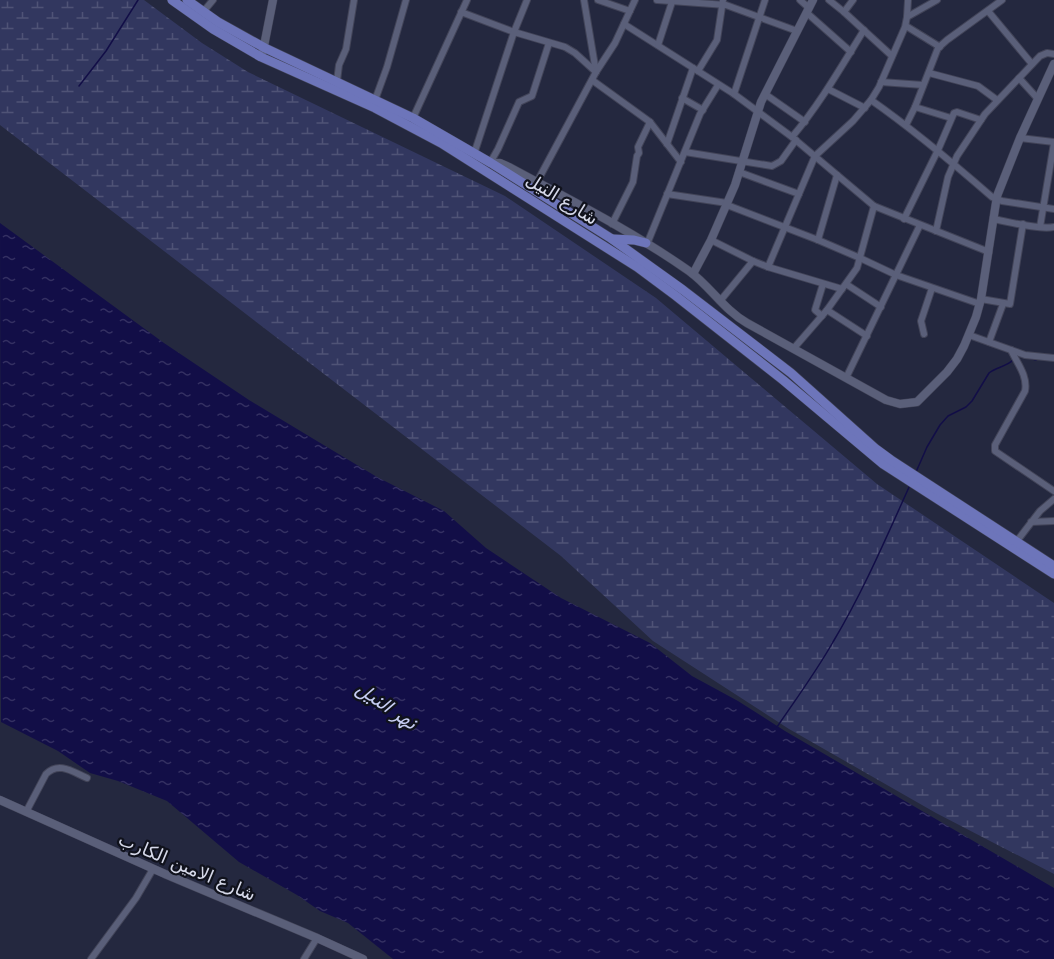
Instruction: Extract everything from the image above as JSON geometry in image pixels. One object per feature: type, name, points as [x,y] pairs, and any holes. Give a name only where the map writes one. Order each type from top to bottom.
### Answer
[{"type":"main road","name":"شارع النيل","points":[[172,0],[213,29],[441,143],[594,239],[676,296],[783,380],[871,455],[903,473]]},
{"type":"main road","name":"شارع النيل","points":[[187,0],[263,52],[337,81],[412,118],[490,163],[612,239],[683,290],[790,373],[903,473]]},
{"type":"main road","points":[[594,239],[634,240],[646,244]]},
{"type":"main road","points":[[903,473],[1054,574]]},
{"type":"main road","points":[[922,485],[1017,541],[1054,566]]},
{"type":"street","points":[[203,12],[213,0]]},
{"type":"street","points":[[263,52],[273,0]]},
{"type":"street","points":[[337,81],[339,65],[346,49],[354,0]]},
{"type":"street","points":[[375,100],[406,0]]},
{"type":"street","points":[[412,118],[467,0]]},
{"type":"street","points":[[474,154],[514,32],[527,0]]},
{"type":"street","points":[[584,0],[596,72]]},
{"type":"street","points":[[598,0],[630,11]]},
{"type":"street","points":[[537,182],[596,72],[611,50],[635,0]]},
{"type":"street","points":[[657,0],[723,2],[797,31]]},
{"type":"street","points":[[734,94],[765,0]]},
{"type":"street","points":[[800,0],[808,11],[850,52]]},
{"type":"street","points":[[693,274],[727,204],[743,161],[757,111],[813,0]]},
{"type":"street","points":[[829,0],[892,56]]},
{"type":"street","points":[[844,12],[853,0]]},
{"type":"street","points":[[768,267],[815,156],[865,108],[881,82],[906,26],[908,0]]},
{"type":"street","points":[[907,17],[937,0]]},
{"type":"street","points":[[906,125],[940,46],[1002,0]]},
{"type":"street","points":[[658,45],[672,2]]},
{"type":"street","points":[[667,144],[682,98],[695,70],[717,40],[723,2]]},
{"type":"street","points":[[988,10],[1032,64]]},
{"type":"street","points":[[461,12],[569,50],[596,72]]},
{"type":"street","points":[[624,24],[734,94],[794,139],[874,206],[988,252]]},
{"type":"street","points":[[906,26],[940,46]]},
{"type":"street","points":[[685,152],[763,165],[776,164],[785,156],[864,30]]},
{"type":"street","points":[[490,163],[519,102],[532,96],[549,43]]},
{"type":"street","points":[[936,231],[953,163],[981,120],[1032,64],[1042,55],[1054,54]]},
{"type":"street","points":[[490,163],[504,164],[646,244],[693,274],[737,317],[894,403],[900,405],[914,403],[953,364],[969,335],[980,301],[996,199],[1038,99],[1050,83],[1054,64]]},
{"type":"street","points":[[928,73],[978,86],[997,100]]},
{"type":"street","points":[[1019,78],[1038,99]]},
{"type":"street","points":[[592,80],[650,122],[681,162]]},
{"type":"street","points":[[881,82],[923,85]]},
{"type":"street","points":[[646,244],[702,110],[718,85]]},
{"type":"street","points":[[828,90],[865,108]]},
{"type":"street","points":[[765,94],[805,122]]},
{"type":"street","points":[[682,98],[702,110]]},
{"type":"street","points":[[871,100],[938,150],[996,199],[1054,209]]},
{"type":"street","points":[[915,107],[951,118]]},
{"type":"street","points":[[904,219],[954,113],[981,120]]},
{"type":"street","points":[[612,224],[633,182],[639,147],[650,122]]},
{"type":"street","points":[[1020,138],[1054,143],[1040,227]]},
{"type":"street","points":[[739,172],[799,194]]},
{"type":"street","points":[[818,240],[837,175]]},
{"type":"street","points":[[667,194],[727,204],[818,240],[896,275],[932,288],[980,301],[1003,304],[1010,304],[1023,224]]},
{"type":"street","points":[[794,348],[824,313],[856,268],[874,206]]},
{"type":"street","points":[[993,219],[1051,229],[1054,227]]},
{"type":"street","points":[[846,378],[920,225]]},
{"type":"street","points":[[711,240],[768,267],[823,284],[844,287],[881,307]]},
{"type":"street","points":[[720,301],[753,261]]},
{"type":"street","points":[[823,284],[814,309],[867,336]]},
{"type":"street","points":[[924,334],[921,321],[932,288]]},
{"type":"street","points":[[989,342],[1003,304]]},
{"type":"street","points":[[969,335],[1031,356],[1054,358]]},
{"type":"street","points":[[1011,350],[1025,377],[1026,385],[1025,391],[995,445],[995,451],[1054,491]]},
{"type":"street","points":[[1017,541],[1031,522],[1054,499]]},
{"type":"street","points":[[1031,522],[1054,521]]},
{"type":"street","points":[[26,812],[50,770],[56,767],[62,768],[87,778]]},
{"type":"street","name":"شارع الامين الكارب","points":[[0,800],[153,869],[363,959]]},
{"type":"street","points":[[91,959],[136,898],[153,869]]},
{"type":"street","points":[[304,959],[317,938]]},
{"type":"green space","points":[[0,0],[144,0],[202,43],[248,72],[505,196],[656,298],[877,484],[1054,603],[1054,874],[936,813],[789,729],[653,641],[561,556],[0,125]]},
{"type":"water","name":"نهر النيل","points":[[0,223],[164,343],[249,400],[377,477],[444,511],[486,548],[561,598],[650,643],[692,676],[1054,888],[1054,959],[393,959],[348,923],[320,911],[239,862],[167,801],[118,781],[90,773],[58,751],[1,722]]},
{"type":"waterway","points":[[79,86],[106,51],[138,0]]},
{"type":"waterway","points":[[1029,358],[1036,360]]},
{"type":"waterway","points":[[916,472],[940,425],[948,416],[966,407],[972,401],[989,373],[1013,360]]},
{"type":"waterway","points":[[777,727],[820,664],[844,623],[874,565],[910,485]]}]
